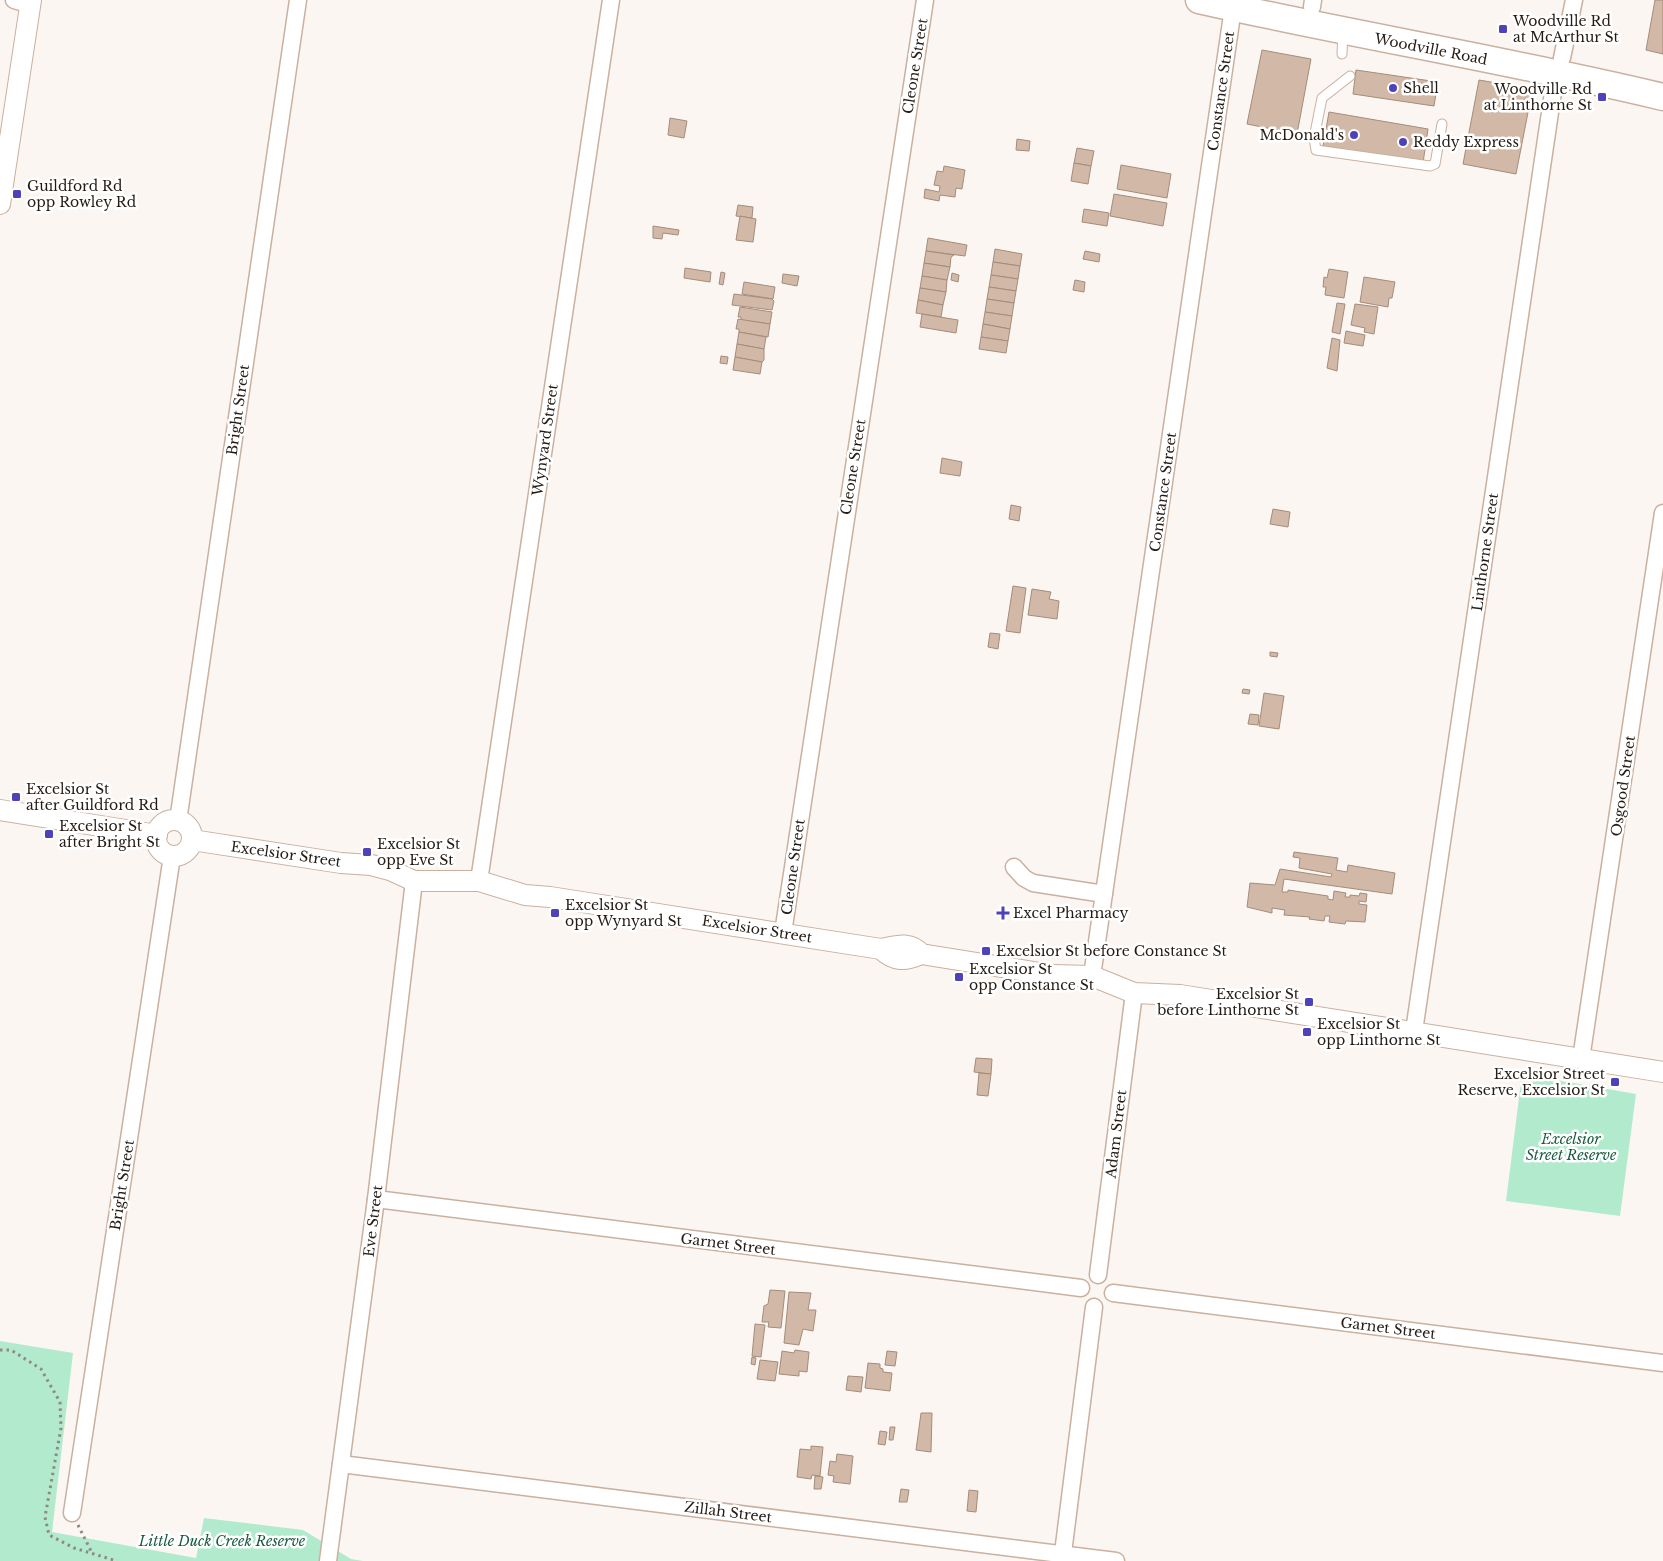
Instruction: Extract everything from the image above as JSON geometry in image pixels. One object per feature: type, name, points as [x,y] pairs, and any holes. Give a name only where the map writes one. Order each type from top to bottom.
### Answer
[{"type":"main road","name":"Woodville Road","points":[[1199,0],[1234,8],[1343,43],[1559,65],[1663,78]]},
{"type":"main road","name":"Woodville Road","points":[[1280,0],[1312,3],[1559,65],[1663,97]]},
{"type":"street","name":"Bright Street","points":[[178,821],[298,0]]},
{"type":"street","name":"Wynyard Street","points":[[479,881],[611,0]]},
{"type":"street","name":"Cleone Street","points":[[783,934],[925,0]]},
{"type":"street","name":"Linthorne Street","points":[[1414,1031],[1559,65],[1574,0]]},
{"type":"street","points":[[0,204],[25,2]]},
{"type":"street","name":"Constance Street","points":[[1092,976],[1234,8]]},
{"type":"street","name":"Osgood Street","points":[[1581,1059],[1663,513]]},
{"type":"street","points":[[0,810],[157,835]]},
{"type":"street","points":[[178,821],[188,827],[192,840],[185,852],[172,856],[160,848],[157,835],[164,823],[178,821]]},
{"type":"street","name":"Excelsior Street","points":[[192,840],[341,863],[371,865],[390,870],[414,881],[479,881],[525,895],[550,897],[881,949],[902,945],[912,946],[921,954],[1052,975],[1092,976],[1134,993],[1180,995],[1663,1072]]},
{"type":"street","name":"Bright Street","points":[[72,1513],[172,856]]},
{"type":"street","points":[[1014,867],[1024,878],[1033,883],[1104,894]]},
{"type":"street","name":"Eve Street","points":[[328,1561],[376,1200],[414,881]]},
{"type":"street","name":"Adam Street","points":[[1098,1275],[1134,993]]},
{"type":"street","name":"Garnet Street","points":[[376,1200],[1081,1288]]},
{"type":"street","points":[[1098,1275],[1107,1279],[1113,1292],[1108,1302],[1094,1307],[1085,1302],[1081,1288],[1089,1277],[1098,1275]]},
{"type":"street","name":"Garnet Street","points":[[1113,1292],[1663,1362]]},
{"type":"street","points":[[1062,1558],[1094,1307]]},
{"type":"street","name":"Zillah Street","points":[[341,1464],[1062,1558],[1116,1561]]},
{"type":"lane","points":[[1350,76],[1322,98],[1314,138],[1316,150],[1430,166],[1435,164],[1442,124]]},
{"type":"path","points":[[0,1350],[11,1350],[41,1369],[60,1402],[61,1428],[45,1517],[49,1535],[74,1548],[117,1561]]},
{"type":"path","points":[[72,1513],[92,1553]]},
{"type":"green space","name":"Excelsior Street Reserve","points":[[1522,1074],[1636,1094],[1620,1216],[1506,1201]]},
{"type":"green space","name":"Little Duck Creek Reserve","points":[[0,1341],[73,1353],[52,1532],[196,1558],[204,1518],[303,1530],[351,1559],[363,1561],[0,1561]]},
{"type":"building","points":[[1655,0],[1663,0],[1663,54],[1646,50]]},
{"type":"building","points":[[1262,50],[1311,59],[1297,134],[1247,124]]},
{"type":"building","points":[[1356,70],[1438,82],[1434,106],[1353,94]]},
{"type":"building","points":[[1479,80],[1525,88],[1531,97],[1516,174],[1463,164]]},
{"type":"building","points":[[1329,112],[1428,129],[1423,163],[1323,146]]},
{"type":"building","points":[[670,118],[687,121],[684,138],[668,135]]},
{"type":"building","points":[[1017,139],[1030,141],[1029,151],[1016,150]]},
{"type":"building","points":[[1077,148],[1094,151],[1091,166],[1074,163]]},
{"type":"building","points":[[1074,163],[1091,166],[1088,184],[1071,181]]},
{"type":"building","points":[[1121,165],[1171,174],[1167,198],[1117,189]]},
{"type":"building","points":[[944,166],[965,170],[962,189],[956,188],[955,197],[940,195],[939,201],[924,198],[925,189],[939,192],[940,186],[934,185],[937,171],[943,172]]},
{"type":"building","points":[[1114,194],[1167,203],[1163,226],[1110,216]]},
{"type":"building","points":[[738,205],[753,207],[752,218],[736,216]]},
{"type":"building","points":[[1084,209],[1109,213],[1107,226],[1082,222]]},
{"type":"building","points":[[740,216],[756,219],[753,242],[736,240]]},
{"type":"building","points":[[653,226],[679,230],[678,235],[663,233],[662,239],[653,238]]},
{"type":"building","points":[[928,238],[967,245],[965,256],[926,251]]},
{"type":"building","points":[[995,249],[1022,254],[1020,266],[993,262]]},
{"type":"building","points":[[926,251],[954,255],[951,257],[950,267],[924,263]]},
{"type":"building","points":[[1085,251],[1100,254],[1099,262],[1083,259]]},
{"type":"building","points":[[993,262],[1020,266],[1018,279],[991,275]]},
{"type":"building","points":[[924,263],[950,267],[947,280],[922,276]]},
{"type":"building","points":[[685,268],[711,272],[710,282],[684,278]]},
{"type":"building","points":[[1329,269],[1348,272],[1344,298],[1325,295],[1326,287],[1323,287],[1324,277],[1327,278]]},
{"type":"building","points":[[721,272],[725,273],[723,285],[719,284]]},
{"type":"building","points":[[952,273],[959,275],[958,282],[951,280]]},
{"type":"building","points":[[783,274],[799,276],[797,286],[782,283]]},
{"type":"building","points":[[991,275],[1018,279],[1016,291],[989,287]]},
{"type":"building","points":[[922,276],[947,280],[946,292],[920,288]]},
{"type":"building","points":[[1364,277],[1395,282],[1388,307],[1360,302]]},
{"type":"building","points":[[1075,280],[1085,282],[1084,292],[1073,290]]},
{"type":"building","points":[[744,282],[775,287],[773,299],[742,294]]},
{"type":"building","points":[[989,287],[1016,291],[1014,303],[987,299]]},
{"type":"building","points":[[920,288],[946,292],[943,305],[918,300]]},
{"type":"building","points":[[734,294],[772,299],[774,301],[772,310],[732,305]]},
{"type":"building","points":[[987,299],[1014,303],[1012,316],[985,312]]},
{"type":"building","points":[[918,300],[943,305],[941,317],[916,313]]},
{"type":"building","points":[[1337,303],[1345,304],[1340,334],[1332,332]]},
{"type":"building","points":[[1355,304],[1378,307],[1374,334],[1364,332],[1365,328],[1351,325]]},
{"type":"building","points":[[740,307],[772,312],[770,324],[741,320],[741,317],[738,317]]},
{"type":"building","points":[[985,312],[1012,316],[1010,329],[983,324]]},
{"type":"building","points":[[922,314],[958,320],[956,333],[920,327]]},
{"type":"building","points":[[738,319],[770,324],[768,337],[739,332],[739,329],[736,329]]},
{"type":"building","points":[[983,324],[1010,329],[1008,341],[981,337]]},
{"type":"building","points":[[1346,331],[1365,335],[1363,346],[1344,343]]},
{"type":"building","points":[[739,332],[766,337],[764,349],[737,344]]},
{"type":"building","points":[[981,337],[1008,341],[1006,353],[979,349]]},
{"type":"building","points":[[1332,338],[1340,340],[1337,371],[1327,368]]},
{"type":"building","points":[[737,344],[764,349],[764,360],[762,362],[735,357]]},
{"type":"building","points":[[721,356],[728,357],[727,364],[720,363]]},
{"type":"building","points":[[735,357],[762,362],[760,374],[733,370]]},
{"type":"building","points":[[942,458],[962,462],[960,476],[940,473]]},
{"type":"building","points":[[1011,505],[1021,507],[1019,521],[1009,519]]},
{"type":"building","points":[[1273,509],[1290,512],[1288,527],[1270,524]]},
{"type":"building","points":[[1013,586],[1026,588],[1020,633],[1006,631]]},
{"type":"building","points":[[1032,589],[1051,592],[1049,599],[1059,601],[1057,619],[1028,615]]},
{"type":"building","points":[[990,633],[1000,634],[998,649],[988,647]]},
{"type":"building","points":[[1270,652],[1278,653],[1277,657],[1270,656]]},
{"type":"building","points":[[1243,689],[1250,690],[1249,694],[1242,693]]},
{"type":"building","points":[[1264,693],[1284,696],[1279,729],[1259,726]]},
{"type":"building","points":[[1250,714],[1259,715],[1258,725],[1248,724]]},
{"type":"building","points":[[1294,852],[1338,858],[1336,870],[1347,872],[1348,865],[1395,873],[1392,894],[1284,879],[1282,892],[1288,892],[1288,890],[1328,896],[1328,899],[1333,900],[1334,891],[1346,893],[1345,897],[1350,897],[1350,895],[1359,896],[1360,893],[1367,894],[1366,902],[1359,901],[1359,904],[1367,905],[1365,922],[1346,921],[1345,924],[1329,922],[1330,916],[1325,916],[1324,921],[1309,919],[1310,917],[1284,915],[1285,910],[1272,908],[1272,913],[1247,907],[1250,883],[1275,885],[1280,869],[1331,877],[1332,874],[1299,868],[1300,858],[1293,857]]},
{"type":"building","points":[[976,1058],[992,1059],[991,1074],[974,1072]]},
{"type":"building","points":[[979,1073],[991,1074],[988,1096],[977,1095]]},
{"type":"building","points":[[770,1290],[785,1291],[781,1328],[768,1327],[769,1322],[762,1322],[764,1306],[768,1304]]},
{"type":"building","points":[[789,1292],[811,1293],[808,1310],[816,1310],[813,1331],[803,1329],[799,1345],[784,1343]]},
{"type":"building","points":[[755,1324],[765,1325],[761,1357],[752,1356]]},
{"type":"building","points":[[795,1350],[809,1352],[807,1372],[799,1371],[799,1376],[779,1374],[782,1351],[794,1353]]},
{"type":"building","points":[[887,1351],[897,1352],[895,1366],[885,1365]]},
{"type":"building","points":[[752,1357],[756,1358],[755,1365],[751,1364]]},
{"type":"building","points":[[760,1360],[778,1362],[775,1381],[757,1379]]},
{"type":"building","points":[[868,1363],[880,1364],[883,1372],[892,1373],[890,1391],[865,1388]]},
{"type":"building","points":[[848,1376],[863,1377],[861,1392],[846,1390]]},
{"type":"building","points":[[921,1413],[932,1413],[931,1452],[916,1450]]},
{"type":"building","points":[[890,1427],[895,1427],[893,1440],[889,1440]]},
{"type":"building","points":[[880,1431],[887,1432],[885,1445],[878,1444]]},
{"type":"building","points":[[811,1446],[823,1447],[820,1476],[812,1475],[811,1479],[797,1477],[800,1449],[811,1450]]},
{"type":"building","points":[[837,1454],[853,1456],[850,1484],[833,1482],[834,1476],[828,1475],[830,1461],[836,1462]]},
{"type":"building","points":[[815,1476],[823,1477],[821,1489],[814,1489]]},
{"type":"building","points":[[901,1489],[909,1490],[907,1502],[899,1502]]},
{"type":"building","points":[[969,1490],[978,1491],[976,1512],[967,1511]]},
{"type":"place","name":"Woodville Rd at McArthur St","points":[[1503,29]]},
{"type":"place","name":"Shell","points":[[1393,88]]},
{"type":"place","name":"Woodville Rd at Linthorne St","points":[[1602,97]]},
{"type":"place","name":"McDonald's","points":[[1354,135]]},
{"type":"place","name":"Reddy Express","points":[[1403,142]]},
{"type":"place","name":"Guildford Rd opp Rowley Rd","points":[[17,194]]},
{"type":"place","name":"Excelsior St after Guildford Rd","points":[[16,797]]},
{"type":"place","name":"Excelsior St after Bright St","points":[[49,834]]},
{"type":"place","name":"Excelsior St opp Eve St","points":[[367,852]]},
{"type":"place","name":"Excelsior St opp Wynyard St","points":[[555,913]]},
{"type":"place","name":"Excel Pharmacy","points":[[1003,913]]},
{"type":"place","name":"Excelsior St before Constance St","points":[[986,951]]},
{"type":"place","name":"Excelsior St opp Constance St","points":[[959,977]]},
{"type":"place","name":"Excelsior St before Linthorne St","points":[[1309,1002]]},
{"type":"place","name":"Excelsior St opp Linthorne St","points":[[1307,1032]]},
{"type":"place","name":"Excelsior Street Reserve, Excelsior St","points":[[1615,1082]]}]
